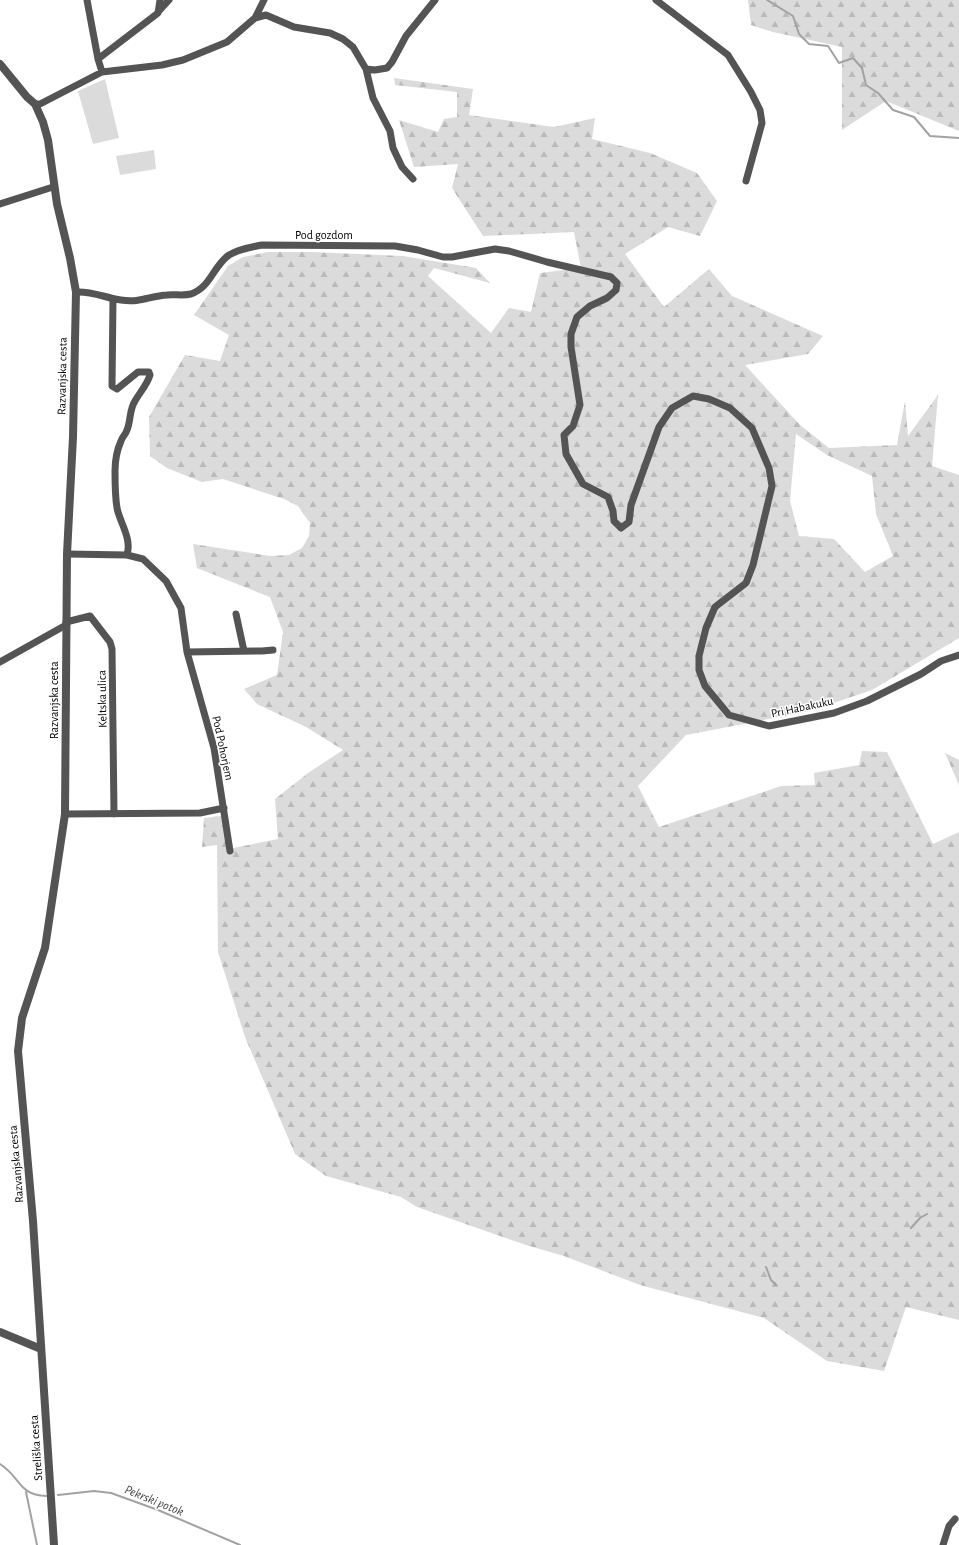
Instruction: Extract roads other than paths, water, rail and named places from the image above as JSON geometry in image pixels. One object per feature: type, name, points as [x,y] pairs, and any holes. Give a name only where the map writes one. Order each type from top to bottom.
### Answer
[{"type":"street","points":[[87,0],[102,72]]},
{"type":"street","points":[[158,12],[160,0]]},
{"type":"street","points":[[98,58],[158,12],[169,0]]},
{"type":"street","points":[[37,104],[102,72],[162,66],[183,60],[227,42],[255,18],[264,0]]},
{"type":"street","points":[[366,69],[376,70],[387,68],[392,62],[406,36],[435,0]]},
{"type":"street","points":[[656,0],[728,55],[751,92],[760,110],[762,123],[746,181]]},
{"type":"street","points":[[255,18],[266,15],[294,26],[330,33],[343,38],[353,47],[366,69],[373,98],[390,131],[393,148],[402,167],[412,179]]},
{"type":"street","name":"Razvanjska cesta","points":[[0,64],[27,97],[37,104],[48,140],[53,187],[76,292],[73,437],[67,554],[65,814],[45,948],[22,1018],[18,1051],[33,1220],[41,1349]]},
{"type":"street","points":[[0,204],[53,187]]},
{"type":"street","name":"Pod gozdom","points":[[76,292],[96,294],[113,299],[133,302],[166,295],[179,296],[190,294],[202,288],[229,255],[245,248],[262,246],[395,246],[418,250],[443,257],[452,257],[495,248],[547,262],[588,270],[611,277],[617,283],[616,290],[607,298],[590,306],[577,317],[571,334],[571,347],[580,405],[573,426],[564,435],[566,454],[583,484],[608,497],[613,511],[614,521],[621,528],[628,522],[631,505],[659,427],[672,408],[694,396],[710,399],[730,408],[752,428],[769,468],[772,486]]},
{"type":"street","points":[[113,299],[112,386],[118,389],[138,372],[149,372],[150,375],[148,382],[130,410],[127,430],[121,441],[115,471],[117,508],[127,537],[129,548],[127,554]]},
{"type":"street","name":"Pri Habakuku","points":[[772,486],[754,560],[746,583],[715,607],[706,628],[699,656],[699,670],[705,686],[729,716],[769,726],[834,713],[867,701],[921,674],[941,661],[959,655]]},
{"type":"street","name":"Pod Pohorjem","points":[[67,554],[127,554],[143,559],[166,581],[181,608],[188,652],[214,748],[230,851]]},
{"type":"street","points":[[236,614],[244,651]]},
{"type":"street","name":"Keltska ulica","points":[[66,624],[90,616],[110,642],[112,649],[114,814]]},
{"type":"street","points":[[0,662],[66,624]]},
{"type":"street","points":[[188,652],[273,650]]},
{"type":"street","points":[[65,814],[200,813],[224,808]]},
{"type":"street","points":[[0,1332],[41,1349]]},
{"type":"street","name":"Streliška cesta","points":[[41,1349],[54,1545]]},
{"type":"street","points":[[944,1545],[949,1526],[955,1519]]},
{"type":"waterway","points":[[767,0],[793,16],[799,34],[809,44],[828,46],[839,63],[853,58],[862,68],[866,85],[878,93],[893,110],[914,117],[930,136],[959,138]]},
{"type":"waterway","points":[[911,1228],[920,1218],[927,1214]]},
{"type":"waterway","points":[[766,1267],[771,1280],[776,1285]]},
{"type":"waterway","name":"Pekrski potok","points":[[0,1464],[7,1469],[25,1489],[37,1495],[46,1496]]},
{"type":"waterway","name":"Pekrski potok","points":[[58,1495],[94,1491],[111,1493],[158,1510],[240,1545]]},
{"type":"waterway","points":[[26,1492],[37,1545]]}]
